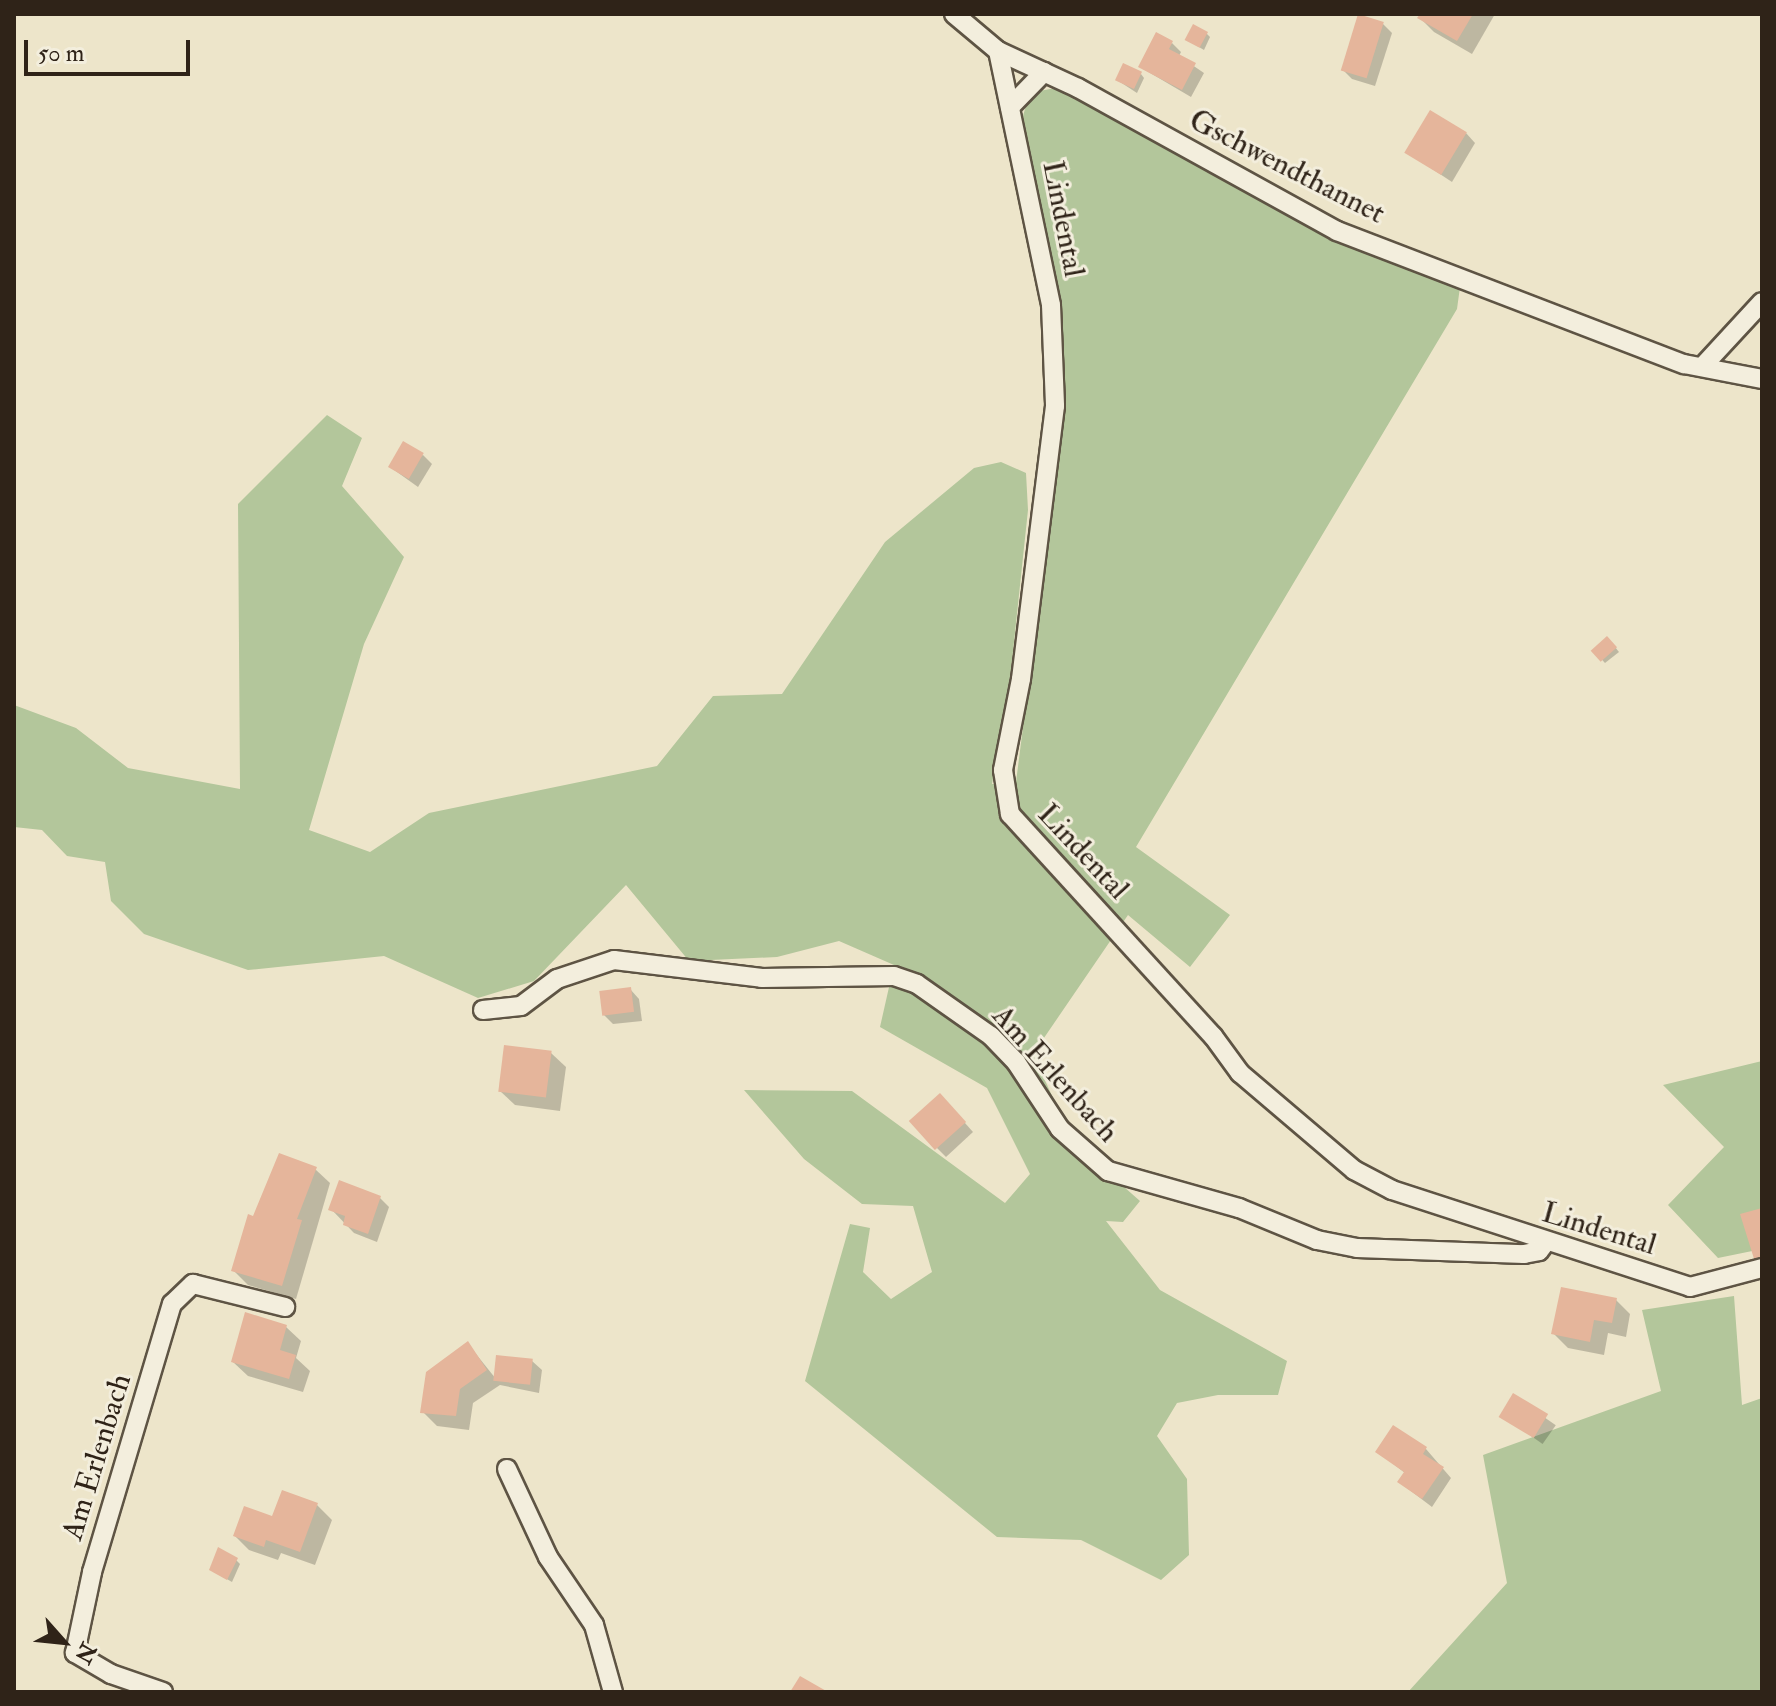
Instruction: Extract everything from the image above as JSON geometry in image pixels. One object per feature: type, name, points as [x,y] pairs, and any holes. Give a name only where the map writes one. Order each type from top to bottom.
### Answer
[{"type":"street","name":"Gschwendthannet","points":[[954,14],[998,51],[1044,72],[1337,231],[1620,341],[1702,367],[1762,379]]},
{"type":"street","name":"Lindental","points":[[998,51],[1051,305],[1055,406],[1021,679],[1003,770],[1010,814],[1213,1036],[1240,1073],[1338,1158],[1392,1190],[1545,1243],[1690,1287],[1762,1268]]},
{"type":"street","points":[[1010,107],[1044,72]]},
{"type":"street","points":[[1702,367],[1753,317],[1762,302]]},
{"type":"street","name":"Am Erlenbach","points":[[483,1010],[521,1006],[557,979],[614,960],[762,978],[894,976],[917,984],[991,1036],[1016,1062],[1060,1129],[1108,1171],[1239,1208],[1317,1240],[1357,1248],[1524,1254],[1539,1251],[1545,1243]]},
{"type":"street","name":"Am Erlenbach","points":[[163,1692],[111,1674],[75,1653],[92,1572],[172,1304],[193,1284],[285,1307]]},
{"type":"street","points":[[507,1469],[548,1557],[594,1625],[613,1692]]},
{"type":"green space","points":[[1056,88],[1331,238],[1460,287],[1457,309],[1136,847],[1230,915],[1190,967],[1128,915],[1033,1054],[1073,1142],[1140,1201],[1123,1222],[1106,1221],[1160,1290],[1287,1361],[1278,1395],[1218,1395],[1177,1403],[1157,1436],[1187,1479],[1189,1555],[1161,1580],[1081,1540],[997,1537],[805,1381],[850,1224],[870,1228],[863,1272],[891,1299],[932,1272],[913,1206],[862,1204],[804,1159],[744,1090],[852,1091],[1005,1203],[1030,1174],[987,1088],[880,1027],[894,965],[839,941],[777,957],[689,961],[626,885],[534,981],[478,998],[384,956],[248,970],[144,934],[111,901],[105,862],[67,856],[42,830],[14,827],[14,705],[76,728],[128,768],[240,789],[238,504],[327,415],[362,438],[342,486],[404,557],[364,644],[309,830],[370,852],[429,813],[657,766],[713,696],[782,694],[885,542],[974,468],[1001,462],[1026,473],[1028,510],[1009,689],[992,784],[1016,782],[1064,407],[1060,303],[1023,116],[1027,102],[1039,91]]},
{"type":"green space","points":[[1762,1061],[1762,1249],[1718,1258],[1668,1205],[1724,1147],[1663,1085]]},
{"type":"green space","points":[[1734,1296],[1742,1405],[1762,1398],[1762,1692],[1408,1692],[1507,1583],[1483,1455],[1661,1391],[1642,1310]]},
{"type":"building","points":[[1358,14],[1384,22],[1367,78],[1341,70]]},
{"type":"building","points":[[1420,14],[1473,14],[1457,41],[1417,18]]},
{"type":"building","points":[[1193,24],[1208,32],[1200,48],[1185,40]]},
{"type":"building","points":[[1156,32],[1173,41],[1169,49],[1196,63],[1182,90],[1138,67]]},
{"type":"building","points":[[1123,63],[1142,72],[1134,89],[1115,80]]},
{"type":"building","points":[[1430,110],[1467,132],[1441,175],[1404,153]]},
{"type":"building","points":[[403,441],[424,453],[409,479],[388,467]]},
{"type":"building","points":[[1607,636],[1617,647],[1601,662],[1591,651]]},
{"type":"building","points":[[631,987],[634,1012],[602,1016],[599,991]]},
{"type":"building","points":[[504,1045],[552,1051],[546,1097],[498,1092]]},
{"type":"building","points":[[940,1093],[966,1122],[935,1150],[909,1121]]},
{"type":"building","points":[[279,1153],[317,1167],[297,1219],[302,1220],[282,1286],[231,1271],[248,1214],[253,1216]]},
{"type":"building","points":[[339,1180],[381,1196],[368,1234],[343,1225],[345,1216],[328,1210]]},
{"type":"building","points":[[1762,1208],[1762,1260],[1755,1262],[1740,1214]]},
{"type":"building","points":[[1561,1287],[1617,1298],[1612,1323],[1594,1320],[1590,1342],[1551,1334]]},
{"type":"building","points":[[245,1312],[287,1325],[280,1350],[296,1355],[289,1379],[231,1362]]},
{"type":"building","points":[[468,1341],[487,1370],[460,1389],[456,1416],[420,1413],[426,1372]]},
{"type":"building","points":[[496,1355],[533,1359],[530,1385],[493,1381]]},
{"type":"building","points":[[1513,1393],[1548,1414],[1534,1438],[1499,1417]]},
{"type":"building","points":[[1393,1425],[1427,1447],[1423,1454],[1444,1467],[1422,1499],[1397,1482],[1404,1472],[1375,1452]]},
{"type":"building","points":[[282,1490],[318,1503],[300,1552],[266,1540],[264,1547],[233,1536],[244,1506],[272,1516]]},
{"type":"building","points":[[218,1547],[238,1558],[227,1580],[209,1570]]},
{"type":"building","points":[[800,1676],[828,1692],[790,1692]]}]
